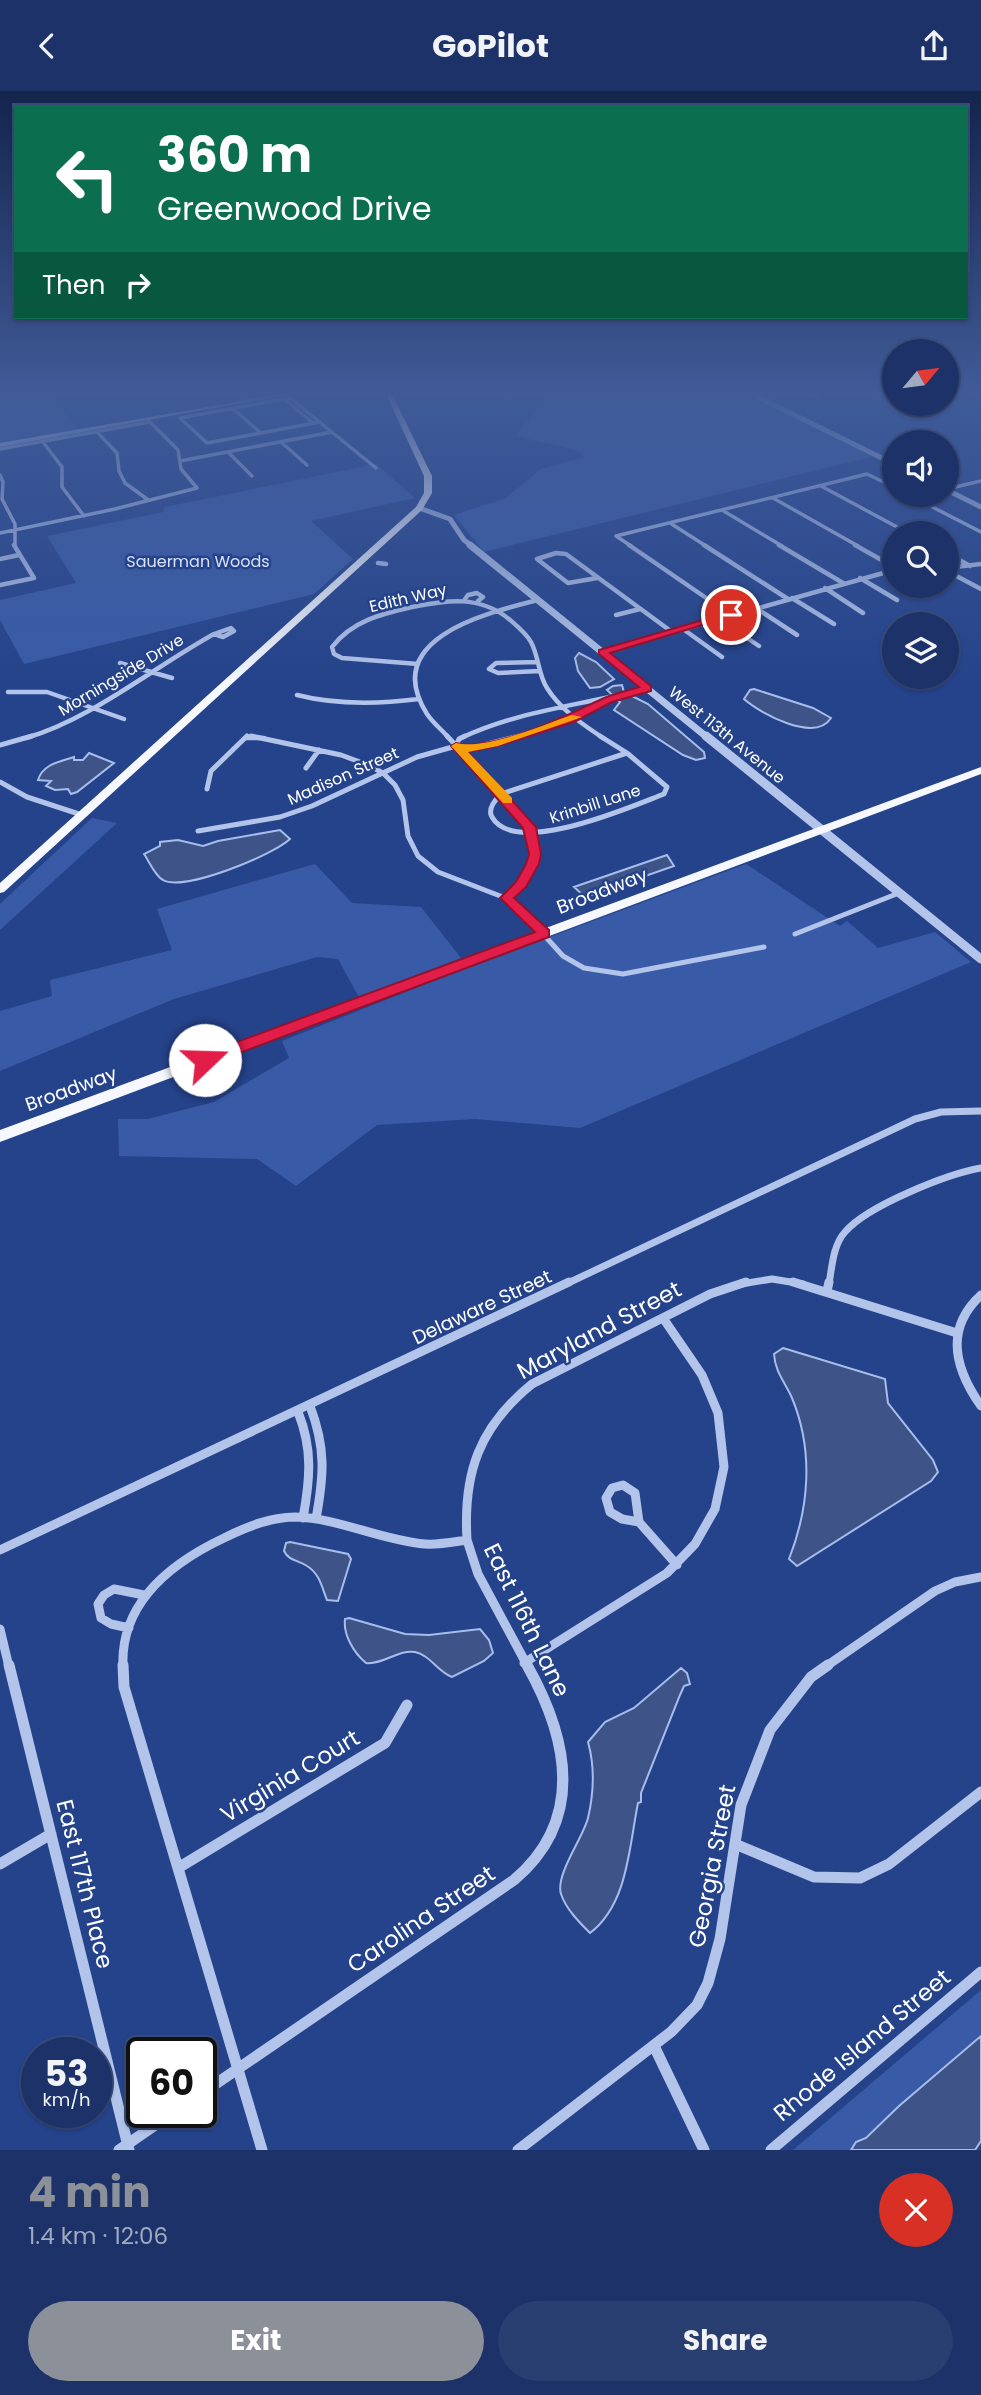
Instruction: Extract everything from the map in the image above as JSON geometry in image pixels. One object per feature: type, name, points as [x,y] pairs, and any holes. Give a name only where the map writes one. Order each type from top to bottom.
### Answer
[{"type":"main road","points":[[0,890],[419,507],[428,490]]},
{"type":"main road","name":"Broadway","points":[[0,1136],[981,770]]},
{"type":"street","points":[[0,585],[34,578],[10,537],[14,520],[0,494],[1,490]]},
{"type":"street","points":[[64,490],[84,516]]},
{"type":"street","points":[[135,490],[147,499]]},
{"type":"street","points":[[0,533],[84,516],[188,490]]},
{"type":"street","points":[[731,615],[615,536],[804,490]]},
{"type":"street","points":[[829,490],[886,521]]},
{"type":"street","points":[[959,496],[981,507]]},
{"type":"street","points":[[772,498],[882,562]]},
{"type":"street","name":"West 113th Avenue","points":[[419,507],[450,519],[464,540],[981,959]]},
{"type":"street","points":[[932,507],[981,532]]},
{"type":"street","points":[[722,510],[843,583]]},
{"type":"street","points":[[670,523],[834,624]]},
{"type":"street","points":[[597,578],[568,583],[537,559],[563,553],[672,632]]},
{"type":"street","points":[[0,559],[19,555]]},
{"type":"street","points":[[959,560],[970,566]]},
{"type":"street","points":[[378,563],[386,564]]},
{"type":"street","points":[[959,567],[981,564]]},
{"type":"street","points":[[602,652],[882,572]]},
{"type":"street","points":[[959,576],[981,589]]},
{"type":"street","points":[[860,578],[897,600]]},
{"type":"street","points":[[825,588],[863,613]]},
{"type":"street","points":[[506,898],[521,884],[533,864],[533,835],[526,821],[427,714],[419,699],[415,681],[418,664],[428,646],[443,633],[472,618],[538,600]]},
{"type":"street","name":"Edith Way","points":[[418,664],[347,659],[334,654],[332,647],[351,628],[366,620],[442,601],[478,601],[497,610],[530,640],[539,671],[561,706],[574,718],[628,753],[665,785],[667,789],[664,794]]},
{"type":"street","points":[[756,608],[797,635]]},
{"type":"street","points":[[615,615],[640,609]]},
{"type":"street","points":[[719,619],[759,646]]},
{"type":"street","points":[[683,629],[722,657]]},
{"type":"street","name":"Morningside Drive","points":[[0,745],[51,730],[94,708],[146,672],[213,635]]},
{"type":"street","points":[[537,661],[496,663],[489,669],[498,673],[539,671]]},
{"type":"street","points":[[120,663],[172,678]]},
{"type":"street","name":"Madison Street","points":[[456,746],[459,739],[479,729],[561,706],[611,699],[647,688]]},
{"type":"street","points":[[8,692],[47,692],[124,719]]},
{"type":"street","points":[[297,695],[316,700],[385,703],[419,699]]},
{"type":"street","name":"Madison Street","points":[[198,831],[262,822],[288,815],[417,757],[456,746],[467,749],[486,746],[574,718],[611,699]]},
{"type":"street","points":[[207,789],[212,771],[247,736],[349,757],[380,772],[392,784],[402,799],[409,841],[419,857],[448,877],[506,898],[524,911],[559,952],[576,965],[605,974],[623,974],[764,947]]},
{"type":"street","points":[[306,768],[319,750]]},
{"type":"street","points":[[533,835],[506,830],[495,822],[491,808],[501,794],[628,753]]},
{"type":"street","points":[[0,782],[20,794],[84,813]]},
{"type":"street","name":"Krinbill Lane","points":[[533,835],[548,833],[664,794]]},
{"type":"street","points":[[794,934],[899,893]]},
{"type":"street","name":"Delaware Street","points":[[0,1550],[298,1412],[915,1119],[942,1112],[981,1111]]},
{"type":"street","points":[[827,1291],[837,1247],[852,1225],[958,1171],[981,1168]]},
{"type":"street","name":"Maryland Street","points":[[467,1539],[465,1510],[470,1471],[487,1430],[501,1410],[532,1384],[725,1287],[752,1280],[787,1280],[957,1333]]},
{"type":"street","points":[[981,1295],[967,1309],[957,1333],[963,1374],[981,1406]]},
{"type":"street","points":[[524,1663],[677,1565],[695,1544],[715,1509],[722,1482],[724,1452],[721,1425],[711,1392],[663,1318]]},
{"type":"street","points":[[310,1406],[323,1435],[325,1454],[316,1519]]},
{"type":"street","points":[[298,1412],[312,1451],[312,1473],[303,1518]]},
{"type":"street","points":[[639,1522],[622,1519],[610,1512],[606,1498],[612,1489],[623,1485],[635,1493],[639,1522],[677,1565]]},
{"type":"street","points":[[262,2150],[124,1687],[122,1653],[129,1628],[144,1595],[169,1568],[220,1539],[261,1522],[316,1519],[415,1543],[440,1544],[467,1539]]},
{"type":"street","name":"East 116th Lane","points":[[467,1539],[478,1574],[552,1717]]},
{"type":"street","name":"Georgia Street","points":[[518,2150],[654,2046],[697,2005],[708,1983],[720,1939],[741,1805],[770,1730],[798,1691],[823,1667],[935,1591],[954,1582],[981,1577]]},
{"type":"street","points":[[129,1628],[106,1622],[100,1617],[97,1608],[99,1600],[114,1588],[144,1595]]},
{"type":"street","name":"East 117th Place","points":[[0,1629],[125,2148]]},
{"type":"street","name":"Virginia Court","points":[[178,1868],[386,1743],[407,1705]]},
{"type":"street","name":"Carolina Street","points":[[217,2084],[514,1880],[535,1861],[554,1831],[564,1793],[563,1749],[552,1717]]},
{"type":"street","points":[[735,1844],[814,1878],[860,1878],[889,1864],[981,1792]]},
{"type":"street","points":[[0,1864],[51,1834]]},
{"type":"street","name":"Rhode Island Street","points":[[771,2150],[981,1972]]},
{"type":"street","points":[[654,2046],[704,2150]]},
{"type":"street","points":[[125,2148],[152,2128]]},
{"type":"green space","name":"Sauerman Woods","points":[[248,490],[406,490],[415,498],[311,521],[353,559],[314,594],[24,664],[0,620],[0,600],[76,583],[47,536],[163,512],[165,507]]},
{"type":"green space","points":[[516,490],[736,490],[484,552],[454,515],[506,498]]},
{"type":"green space","points":[[92,818],[117,823],[0,930],[0,904]]},
{"type":"green space","points":[[315,864],[352,903],[421,907],[461,958],[359,997],[338,959],[317,957],[174,999],[0,1071],[0,1011],[52,996],[50,980],[172,950],[157,909]]},
{"type":"green space","points":[[746,864],[840,926],[847,921],[878,948],[935,932],[971,962],[580,1128],[475,1119],[377,1125],[296,1186],[257,1159],[119,1156],[118,1119],[148,1119],[214,1102],[289,1058],[282,1041],[469,967]]},
{"type":"green space","points":[[981,1990],[981,2036],[851,2150],[793,2150]]},
{"type":"shaded area","points":[[579,653],[596,662],[614,679],[600,687],[590,688],[578,671],[575,658]]},
{"type":"shaded area","points":[[622,685],[624,692],[648,704],[704,752],[705,758],[696,760],[683,755],[614,710],[620,702],[607,690]]},
{"type":"shaded area","points":[[750,690],[813,708],[831,718],[823,725],[813,728],[788,723],[763,712],[744,699]]},
{"type":"shaded area","points":[[89,753],[114,763],[77,792],[71,794],[68,789],[55,790],[46,786],[51,781],[38,780],[52,764],[74,757],[74,760],[83,760]]},
{"type":"shaded area","points":[[280,830],[290,839],[281,846],[228,870],[189,881],[163,880],[144,854],[160,846],[160,842],[178,840],[203,846]]},
{"type":"shaded area","points":[[667,855],[674,866],[585,897],[574,887]]},
{"type":"shaded area","points":[[783,1348],[885,1379],[888,1403],[933,1460],[938,1472],[931,1481],[797,1566],[789,1559],[805,1500],[806,1459],[799,1418],[775,1360],[774,1354]]},
{"type":"shaded area","points":[[286,1543],[348,1554],[351,1559],[338,1601],[327,1600],[315,1573],[286,1554]]},
{"type":"shaded area","points":[[345,1619],[405,1634],[429,1635],[480,1629],[489,1640],[493,1653],[484,1661],[452,1677],[425,1656],[415,1652],[366,1663],[357,1654],[348,1637]]},
{"type":"shaded area","points":[[681,1668],[687,1673],[690,1684],[684,1686],[641,1793],[620,1891],[603,1921],[590,1933],[566,1905],[560,1886],[590,1808],[593,1770],[588,1742],[605,1722],[634,1708]]},
{"type":"shaded area","points":[[981,2036],[981,2141],[975,2150],[851,2150],[856,2142],[866,2138]]},
{"type":"slow traffic","points":[[507,800],[456,746],[467,749],[494,744],[576,717]]},
{"type":"route","points":[[205,1060],[544,934],[524,911],[506,898],[521,884],[533,864],[533,835],[522,816],[456,746],[467,749],[494,744],[570,720],[608,700],[647,688],[602,652],[731,615]]}]
